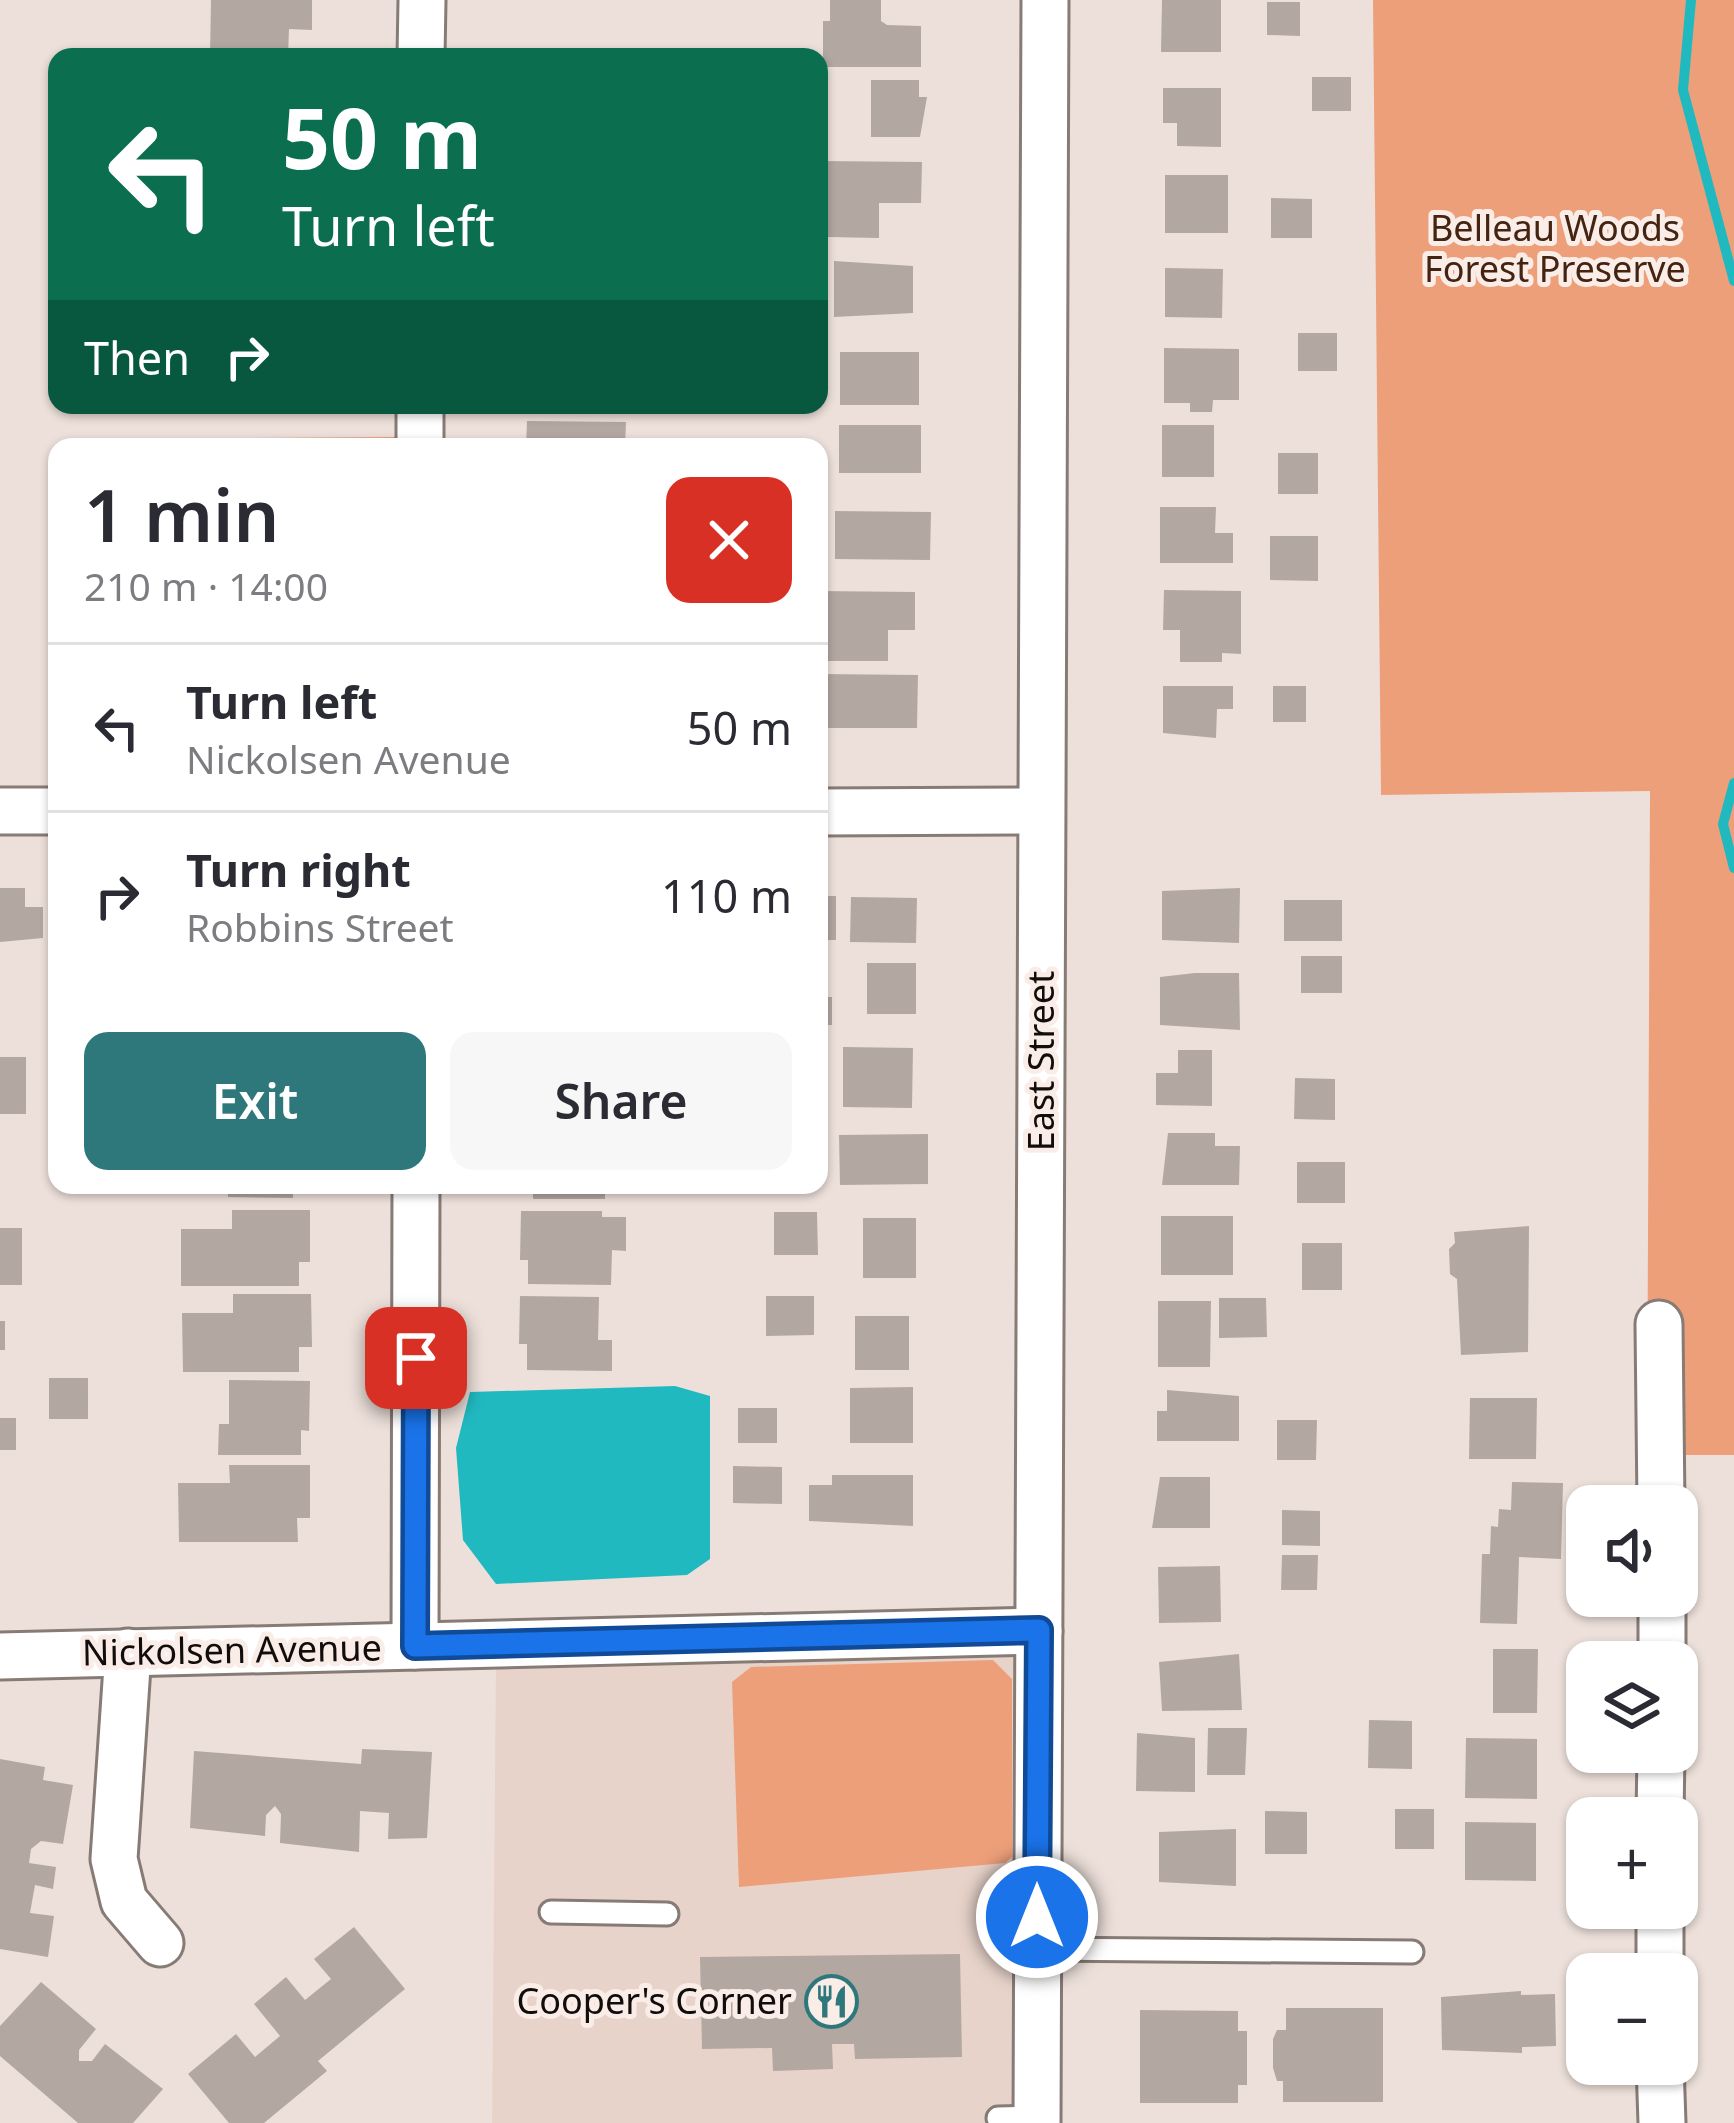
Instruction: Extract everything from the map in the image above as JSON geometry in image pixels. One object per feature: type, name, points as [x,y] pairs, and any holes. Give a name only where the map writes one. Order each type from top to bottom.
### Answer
[{"type":"street","points":[[421,48],[422,0]]},
{"type":"street","name":"East Street","points":[[1024,2119],[1025,1927],[1039,1630],[1045,0]]},
{"type":"street","points":[[0,811],[48,812]]},
{"type":"street","points":[[828,812],[1041,811]]},
{"type":"street","points":[[415,1646],[416,1194]]},
{"type":"street","points":[[1659,1324],[1661,1485]]},
{"type":"street","name":"Nickolsen Avenue","points":[[0,1656],[1039,1630]]},
{"type":"street","points":[[128,1652],[114,1859],[124,1901],[160,1942]]},
{"type":"street","points":[[1660,2085],[1661,2123]]},
{"type":"lane","points":[[551,1912],[667,1914]]},
{"type":"lane","points":[[1025,1927],[1412,1952]]},
{"type":"shaded area","points":[[1058,1650],[1061,2123],[492,2123],[496,1663]]},
{"type":"green space","name":"Belleau Woods Forest Preserve","points":[[1373,0],[1734,0],[1734,1455],[1647,1455],[1650,791],[1381,795]]},
{"type":"green space","points":[[993,1660],[1012,1679],[1012,1857],[1005,1863],[739,1887],[732,1682],[751,1667]]},
{"type":"water","points":[[675,1386],[710,1396],[710,1559],[687,1575],[496,1584],[463,1540],[456,1448],[470,1392]]},
{"type":"building","points":[[211,0],[312,0],[312,30],[289,29],[288,48],[210,48]]},
{"type":"building","points":[[830,0],[881,0],[881,21],[887,25],[921,26],[921,67],[828,67],[823,21],[830,21]]},
{"type":"building","points":[[1162,0],[1221,0],[1221,52],[1161,52]]},
{"type":"building","points":[[1267,2],[1300,2],[1300,36],[1267,35]]},
{"type":"building","points":[[1312,77],[1351,77],[1351,111],[1312,111]]},
{"type":"building","points":[[871,80],[919,80],[919,97],[927,97],[920,137],[871,137]]},
{"type":"building","points":[[1163,88],[1221,88],[1221,147],[1177,146],[1177,123],[1163,123]]},
{"type":"building","points":[[828,161],[922,162],[921,203],[879,203],[879,238],[828,237]]},
{"type":"building","points":[[1165,175],[1228,175],[1228,233],[1165,233]]},
{"type":"building","points":[[1271,198],[1312,199],[1312,238],[1271,238]]},
{"type":"building","points":[[834,261],[913,266],[913,313],[834,317]]},
{"type":"building","points":[[1165,268],[1223,269],[1222,318],[1165,317]]},
{"type":"building","points":[[1298,333],[1337,333],[1337,371],[1298,371]]},
{"type":"building","points":[[1164,348],[1239,349],[1239,400],[1213,400],[1212,412],[1190,412],[1190,403],[1164,403]]},
{"type":"building","points":[[840,352],[919,352],[919,405],[840,405]]},
{"type":"building","points":[[527,421],[626,422],[625,438],[526,438]]},
{"type":"building","points":[[839,425],[921,425],[921,473],[839,473]]},
{"type":"building","points":[[1162,425],[1214,425],[1214,477],[1162,477]]},
{"type":"building","points":[[1278,453],[1318,453],[1318,494],[1278,494]]},
{"type":"building","points":[[1160,507],[1216,507],[1215,533],[1233,533],[1233,563],[1160,563]]},
{"type":"building","points":[[835,511],[931,512],[930,560],[835,559]]},
{"type":"building","points":[[1270,536],[1318,536],[1318,581],[1270,580]]},
{"type":"building","points":[[1164,590],[1241,591],[1241,654],[1222,653],[1222,662],[1180,662],[1180,630],[1163,630]]},
{"type":"building","points":[[828,591],[915,592],[915,630],[888,630],[888,661],[828,661]]},
{"type":"building","points":[[828,674],[918,675],[917,728],[828,728]]},
{"type":"building","points":[[1163,686],[1233,686],[1233,709],[1217,709],[1216,738],[1163,733]]},
{"type":"building","points":[[1273,686],[1306,686],[1306,722],[1273,722]]},
{"type":"building","points":[[0,888],[25,888],[25,907],[43,907],[43,938],[0,942]]},
{"type":"building","points":[[1240,888],[1239,943],[1162,940],[1162,891]]},
{"type":"building","points":[[828,896],[836,896],[836,940],[828,940]]},
{"type":"building","points":[[851,897],[917,898],[916,943],[850,942]]},
{"type":"building","points":[[1284,900],[1342,900],[1342,941],[1284,941]]},
{"type":"building","points":[[1301,956],[1342,956],[1342,993],[1301,993]]},
{"type":"building","points":[[867,963],[916,963],[916,1014],[867,1014]]},
{"type":"building","points":[[1239,973],[1240,1030],[1160,1025],[1160,977]]},
{"type":"building","points":[[828,997],[832,997],[832,1025],[828,1025]]},
{"type":"building","points":[[843,1047],[913,1048],[912,1108],[843,1107]]},
{"type":"building","points":[[1178,1050],[1212,1050],[1212,1106],[1156,1105],[1156,1073],[1178,1073]]},
{"type":"building","points":[[0,1057],[26,1057],[26,1114],[0,1114]]},
{"type":"building","points":[[1295,1078],[1335,1079],[1335,1120],[1294,1119]]},
{"type":"building","points":[[1168,1133],[1215,1133],[1215,1146],[1240,1146],[1239,1185],[1162,1185]]},
{"type":"building","points":[[928,1134],[928,1184],[840,1185],[839,1135]]},
{"type":"building","points":[[1297,1162],[1345,1162],[1345,1203],[1297,1203]]},
{"type":"building","points":[[228,1194],[293,1194],[293,1198]]},
{"type":"building","points":[[533,1194],[605,1194],[605,1199],[533,1199]]},
{"type":"building","points":[[232,1210],[310,1210],[310,1262],[299,1262],[299,1286],[181,1286],[181,1229],[232,1229]]},
{"type":"building","points":[[521,1211],[602,1211],[602,1217],[626,1217],[626,1251],[612,1250],[611,1285],[528,1284],[528,1260],[520,1260]]},
{"type":"building","points":[[774,1212],[817,1212],[818,1255],[774,1255]]},
{"type":"building","points":[[1161,1216],[1233,1216],[1233,1275],[1161,1275]]},
{"type":"building","points":[[863,1218],[916,1218],[916,1278],[863,1278]]},
{"type":"building","points":[[1529,1226],[1528,1352],[1461,1355],[1457,1279],[1450,1274],[1454,1232]]},
{"type":"building","points":[[0,1228],[22,1228],[22,1285],[0,1285]]},
{"type":"building","points":[[1302,1243],[1342,1243],[1342,1290],[1302,1290]]},
{"type":"building","points":[[233,1294],[311,1294],[312,1347],[299,1347],[299,1372],[183,1372],[182,1313],[233,1313]]},
{"type":"building","points":[[520,1296],[599,1297],[598,1340],[612,1340],[612,1371],[527,1370],[527,1344],[519,1344]]},
{"type":"building","points":[[766,1296],[814,1296],[814,1335],[766,1336]]},
{"type":"building","points":[[1219,1298],[1266,1298],[1267,1337],[1219,1338]]},
{"type":"building","points":[[1158,1301],[1211,1301],[1210,1367],[1158,1367]]},
{"type":"building","points":[[855,1316],[909,1316],[909,1370],[855,1370]]},
{"type":"building","points":[[0,1321],[5,1321],[5,1350],[0,1350]]},
{"type":"building","points":[[49,1378],[88,1378],[88,1419],[49,1419]]},
{"type":"building","points":[[229,1380],[310,1381],[309,1431],[301,1430],[301,1455],[218,1455],[219,1424],[229,1424]]},
{"type":"building","points":[[913,1387],[913,1443],[850,1443],[850,1388]]},
{"type":"building","points":[[1167,1390],[1239,1396],[1239,1441],[1157,1441],[1157,1411],[1167,1411]]},
{"type":"building","points":[[1470,1398],[1537,1398],[1536,1459],[1469,1459]]},
{"type":"building","points":[[738,1408],[777,1408],[777,1443],[738,1443]]},
{"type":"building","points":[[0,1418],[16,1418],[16,1450],[0,1450]]},
{"type":"building","points":[[1277,1420],[1317,1420],[1316,1460],[1277,1460]]},
{"type":"building","points":[[229,1465],[310,1465],[310,1518],[297,1518],[298,1542],[179,1542],[178,1483],[230,1483]]},
{"type":"building","points":[[733,1466],[782,1467],[782,1504],[733,1503]]},
{"type":"building","points":[[832,1475],[913,1475],[913,1526],[809,1521],[809,1485],[832,1485]]},
{"type":"building","points":[[1160,1477],[1210,1477],[1210,1528],[1152,1528]]},
{"type":"building","points":[[1512,1482],[1563,1483],[1561,1559],[1519,1557],[1517,1624],[1480,1623],[1482,1554],[1490,1554],[1491,1526],[1498,1527],[1499,1509],[1511,1510]]},
{"type":"building","points":[[1282,1510],[1320,1511],[1320,1546],[1282,1545]]},
{"type":"building","points":[[1282,1555],[1318,1555],[1317,1590],[1281,1590]]},
{"type":"building","points":[[1220,1566],[1221,1622],[1159,1623],[1158,1567]]},
{"type":"building","points":[[1493,1649],[1538,1649],[1537,1713],[1493,1713]]},
{"type":"building","points":[[1239,1654],[1242,1710],[1162,1711],[1159,1662]]},
{"type":"building","points":[[1369,1720],[1412,1721],[1412,1769],[1368,1768]]},
{"type":"building","points":[[1208,1728],[1247,1728],[1245,1775],[1207,1775]]},
{"type":"building","points":[[1137,1733],[1195,1738],[1195,1792],[1136,1791]]},
{"type":"building","points":[[1466,1738],[1537,1739],[1537,1799],[1465,1798]]},
{"type":"building","points":[[362,1749],[432,1752],[427,1838],[388,1839],[389,1813],[360,1811],[359,1852],[280,1843],[281,1814],[275,1806],[266,1815],[265,1836],[190,1828],[194,1751],[361,1764]]},
{"type":"building","points":[[0,1759],[45,1767],[43,1780],[73,1785],[63,1844],[41,1841],[31,1849],[29,1863],[56,1867],[53,1889],[35,1885],[30,1913],[54,1916],[48,1957],[0,1949]]},
{"type":"building","points":[[1395,1809],[1434,1809],[1434,1849],[1395,1849]]},
{"type":"building","points":[[1265,1811],[1307,1812],[1307,1854],[1265,1854]]},
{"type":"building","points":[[1465,1822],[1536,1823],[1536,1881],[1465,1880]]},
{"type":"building","points":[[1236,1829],[1236,1886],[1159,1882],[1159,1832]]},
{"type":"building","points":[[354,1927],[405,1989],[318,2061],[327,2071],[264,2123],[229,2123],[188,2074],[236,2034],[255,2057],[280,2036],[254,2004],[286,1977],[305,2000],[331,1979],[314,1959]]},
{"type":"building","name":"Cooper's Corner","points":[[960,1954],[962,2057],[855,2059],[854,2044],[832,2044],[833,2069],[773,2071],[772,2048],[702,2049],[700,1957]]},
{"type":"building","points":[[41,1982],[96,2029],[79,2050],[79,2061],[92,2061],[105,2044],[163,2089],[133,2123],[78,2123],[0,2056],[0,2026]]},
{"type":"building","points":[[1521,1991],[1521,1995],[1555,1994],[1556,2046],[1522,2047],[1522,2053],[1442,2050],[1441,1997]]},
{"type":"building","points":[[1286,2008],[1383,2008],[1383,2102],[1283,2102],[1283,2081],[1277,2081],[1273,2068],[1273,2039],[1277,2030],[1286,2030]]},
{"type":"building","points":[[1140,2010],[1238,2011],[1238,2031],[1247,2031],[1247,2085],[1238,2085],[1238,2103],[1140,2103]]},
{"type":"waterway","points":[[1691,0],[1683,90],[1734,281]]},
{"type":"waterway","points":[[1734,783],[1723,824],[1734,868]]},
{"type":"place","name":"Cooper's Corner","points":[[831,2001]]},
{"type":"route","points":[[416,1358],[415,1646],[1039,1630],[1037,1917]]}]
